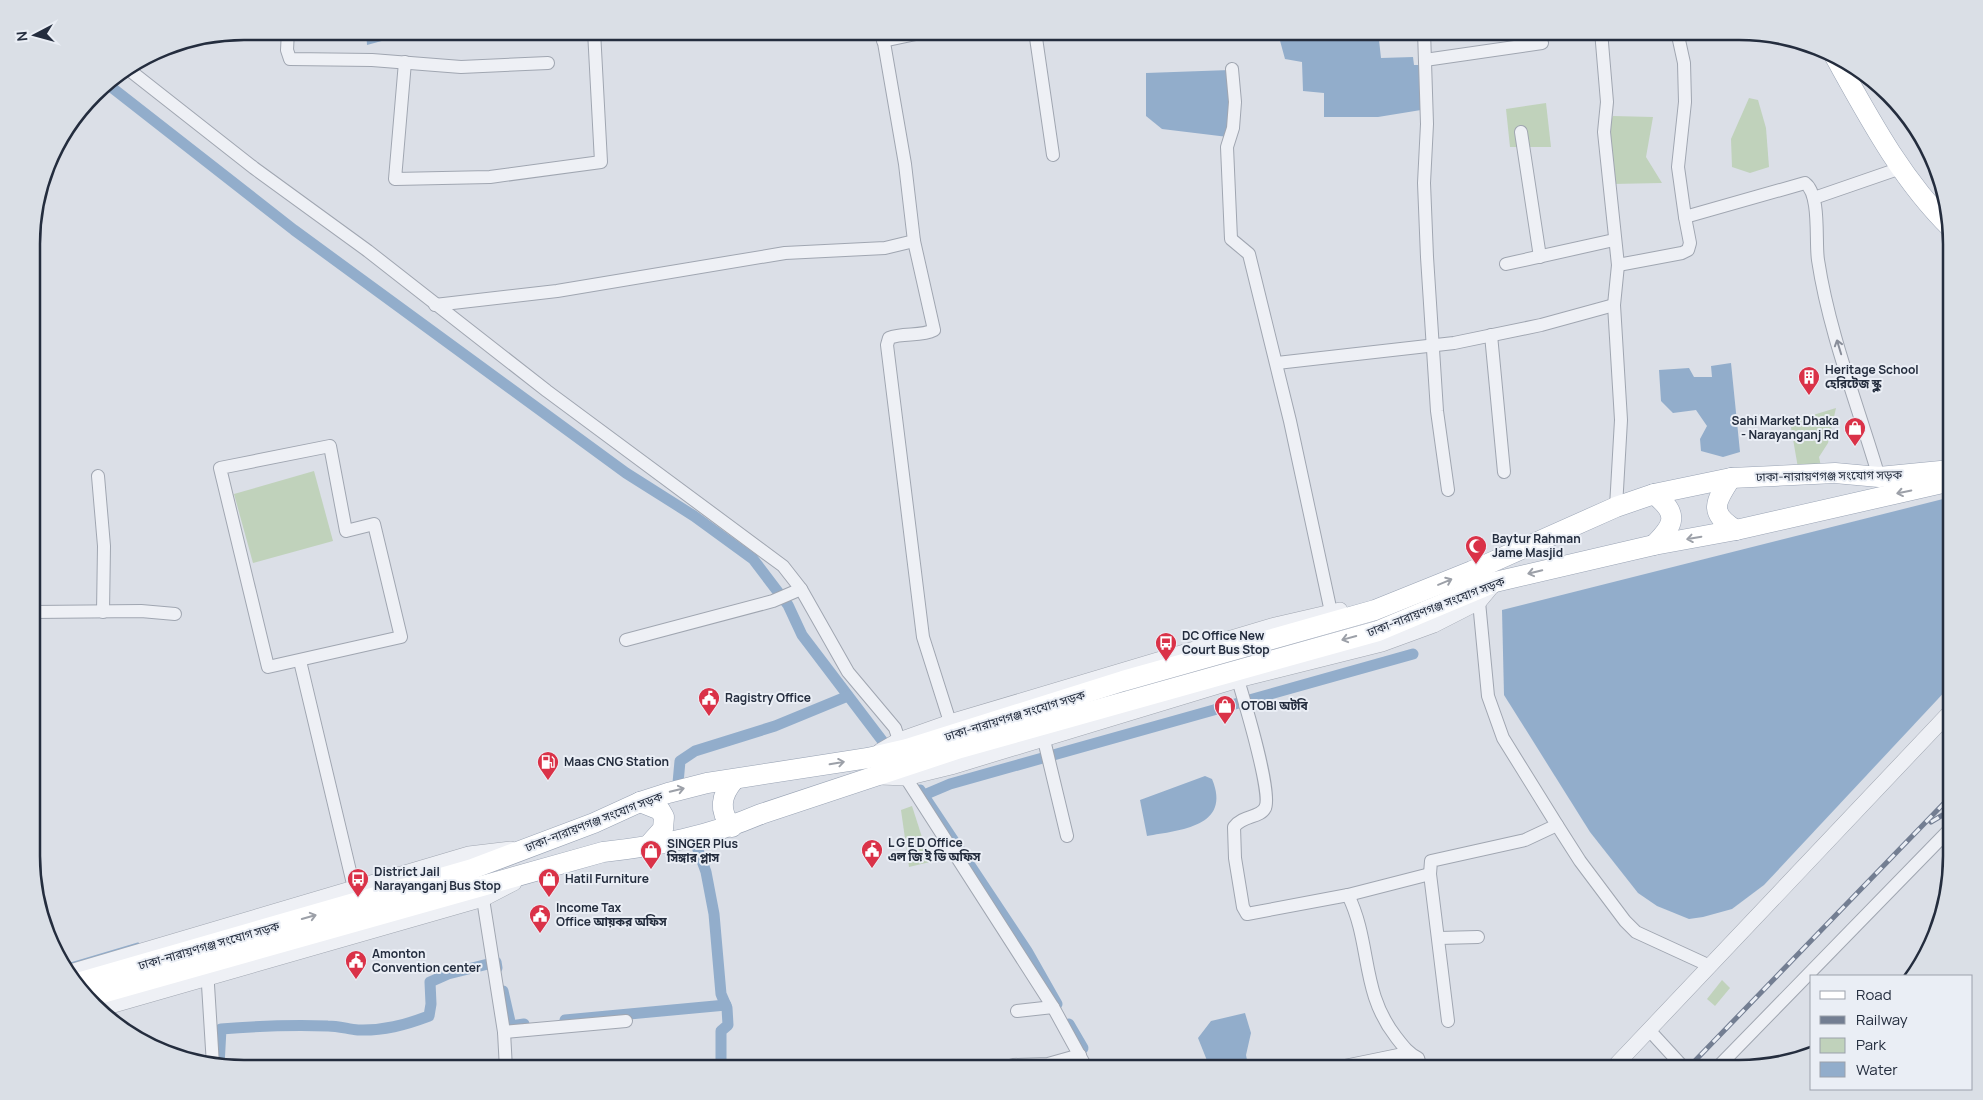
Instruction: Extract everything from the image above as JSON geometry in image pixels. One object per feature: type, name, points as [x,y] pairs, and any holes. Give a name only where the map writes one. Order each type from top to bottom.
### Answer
[{"type":"main road","points":[[1841,67],[1874,127],[1901,168],[1912,184],[1941,217]]},
{"type":"main road","name":"ঢাকা-নারায়ণগঞ্জ সংযোগ সড়ক","points":[[95,995],[207,971],[603,852],[647,847],[732,827],[907,749],[1123,681],[1334,623],[1416,595],[1616,507],[1654,494],[1731,478],[1835,474],[1879,477],[1943,471]]},
{"type":"main road","points":[[1731,478],[1717,500],[1717,509],[1719,517],[1723,522],[1736,530]]},
{"type":"main road","name":"ঢাকা-নারায়ণগঞ্জ সংযোগ সড়ক","points":[[83,981],[472,869],[594,823],[640,802],[706,783],[869,767],[1040,724],[1378,631],[1495,582],[1654,545],[1736,530],[1943,483]]},
{"type":"main road","points":[[1654,494],[1668,506],[1672,516],[1669,530],[1654,545]]},
{"type":"main road","points":[[732,827],[724,817],[722,802],[727,788],[734,780]]},
{"type":"main road","points":[[640,802],[660,810],[664,817],[663,829],[647,847]]},
{"type":"street","points":[[288,40],[287,50],[290,59],[406,62],[461,66],[548,63]]},
{"type":"street","points":[[406,62],[394,162],[395,179],[490,177],[601,162],[594,40]]},
{"type":"street","points":[[883,40],[905,164],[914,241],[934,330],[929,333],[895,335],[889,338],[887,345],[922,637],[950,722]]},
{"type":"street","points":[[1036,40],[1053,155]]},
{"type":"street","points":[[1424,40],[1427,124],[1424,183],[1432,345],[1437,412],[1448,490]]},
{"type":"street","points":[[1602,40],[1607,102],[1604,132],[1618,265],[1614,305],[1621,420],[1616,507]]},
{"type":"street","points":[[1618,265],[1682,253],[1688,250],[1690,243],[1678,166],[1684,102],[1684,63],[1679,40]]},
{"type":"street","points":[[1425,60],[1542,43]]},
{"type":"street","points":[[1232,69],[1235,102],[1233,128],[1227,147],[1231,239],[1249,254],[1277,363],[1331,612]]},
{"type":"street","points":[[133,73],[254,168],[368,251],[435,305],[547,390],[753,541],[783,566],[800,589],[848,672],[895,728],[899,740]]},
{"type":"street","points":[[1521,132],[1540,257]]},
{"type":"street","points":[[1814,198],[1901,168]]},
{"type":"street","points":[[1685,217],[1805,183],[1811,187],[1814,198],[1817,259],[1828,311],[1879,477]]},
{"type":"street","points":[[1506,264],[1614,240]]},
{"type":"street","points":[[435,305],[556,291],[785,253],[885,248],[914,241]]},
{"type":"street","points":[[1277,363],[1432,345],[1491,335],[1541,325],[1614,305]]},
{"type":"street","points":[[1491,335],[1504,472]]},
{"type":"street","points":[[330,446],[346,531],[374,524],[401,636],[300,661],[268,667],[220,468],[330,446]]},
{"type":"street","points":[[98,476],[104,546],[104,612]]},
{"type":"street","points":[[869,767],[906,778],[1045,743],[1240,686],[1382,644],[1434,624],[1479,602],[1495,582]]},
{"type":"street","points":[[626,640],[772,601],[800,589]]},
{"type":"street","points":[[869,767],[899,740],[950,722],[1275,626],[1394,595],[1416,595]]},
{"type":"street","points":[[1479,602],[1488,696],[1503,738],[1557,825],[1580,861],[1625,921],[1636,932],[1710,966]]},
{"type":"street","points":[[40,612],[176,614]]},
{"type":"street","points":[[300,661],[354,888]]},
{"type":"street","points":[[1240,686],[1246,714],[1259,754],[1267,797],[1267,806],[1262,813],[1240,819],[1234,827],[1235,858],[1243,907],[1247,914],[1348,895],[1430,874]]},
{"type":"street","points":[[1621,1060],[1943,719]]},
{"type":"street","points":[[1045,743],[1067,836]]},
{"type":"street","points":[[906,778],[1053,1007],[1083,1060]]},
{"type":"street","points":[[1448,1021],[1430,863],[1434,860],[1524,840],[1557,825]]},
{"type":"street","points":[[1725,1060],[1943,836]]},
{"type":"street","points":[[75,970],[469,854],[530,847]]},
{"type":"street","points":[[107,1007],[207,971],[483,899],[536,872]]},
{"type":"street","points":[[1348,895],[1358,915],[1371,989],[1383,1020],[1408,1053],[1419,1060]]},
{"type":"street","points":[[483,899],[504,1032],[506,1060]]},
{"type":"street","points":[[1439,938],[1478,938]]},
{"type":"street","points":[[207,971],[213,1057]]},
{"type":"street","points":[[1017,1011],[1053,1007]]},
{"type":"street","points":[[504,1032],[626,1021]]},
{"type":"street","points":[[1650,1031],[1677,1060]]},
{"type":"street","points":[[1374,1060],[1408,1053]]},
{"type":"street","points":[[1062,1060],[1080,1055]]},
{"type":"green space","points":[[1749,98],[1758,100],[1766,128],[1769,167],[1750,173],[1732,167],[1731,139]]},
{"type":"green space","points":[[1546,103],[1551,147],[1510,147],[1506,109]]},
{"type":"green space","points":[[1613,116],[1653,117],[1646,157],[1662,183],[1612,184],[1607,132]]},
{"type":"green space","points":[[1836,408],[1828,443],[1819,457],[1824,481],[1801,485],[1790,422]]},
{"type":"green space","points":[[314,471],[333,541],[253,563],[234,494]]},
{"type":"green space","points":[[912,806],[930,862],[909,867],[901,810]]},
{"type":"green space","points":[[1722,980],[1730,988],[1715,1006],[1707,999]]},
{"type":"water","points":[[367,40],[385,40],[367,45]]},
{"type":"water","points":[[1280,40],[1379,40],[1381,58],[1413,57],[1414,65],[1423,65],[1421,110],[1378,117],[1324,117],[1324,93],[1303,91],[1302,62],[1285,59]]},
{"type":"water","points":[[1230,70],[1228,137],[1162,129],[1146,116],[1146,73]]},
{"type":"water","points":[[1731,363],[1740,452],[1723,457],[1701,451],[1700,439],[1707,426],[1696,410],[1673,413],[1661,401],[1659,370],[1689,368],[1694,377],[1712,377],[1711,366]]},
{"type":"water","points":[[1943,499],[1943,694],[1764,885],[1732,909],[1703,917],[1689,919],[1657,906],[1638,893],[1590,832],[1504,695],[1502,610]]},
{"type":"water","points":[[1205,776],[1212,779],[1216,795],[1215,807],[1209,817],[1187,828],[1147,836],[1140,800]]},
{"type":"water","points":[[1245,1013],[1251,1033],[1246,1055],[1247,1060],[1207,1060],[1198,1038],[1211,1021]]},
{"type":"waterway","points":[[113,88],[294,230],[626,473],[694,516],[753,559],[788,605],[802,635],[884,743]]},
{"type":"waterway","points":[[924,795],[950,784],[1413,654]]},
{"type":"waterway","points":[[678,783],[680,761],[695,751],[775,726],[848,696]]},
{"type":"waterway","points":[[920,790],[1027,951],[1057,1004]]},
{"type":"waterway","points":[[697,847],[706,872],[714,914],[721,994],[727,1008],[728,1025],[721,1031],[721,1060]]},
{"type":"waterway","points":[[71,964],[138,944]]},
{"type":"waterway","points":[[219,1058],[221,1029],[261,1026],[332,1026],[358,1030],[376,1030],[394,1027],[429,1016],[431,1004],[430,982],[448,974],[496,962],[497,968]]},
{"type":"waterway","points":[[503,991],[511,1026],[524,1024]]},
{"type":"waterway","points":[[565,1020],[726,1005]]},
{"type":"waterway","points":[[1069,1024],[1083,1048]]},
{"type":"railway","points":[[1696,1060],[1943,804]]},
{"type":"railway","points":[[1931,822],[1943,815]]},
{"type":"place","name":"Heritage School হেরিটেজ স্কুল","points":[[1809,396]]},
{"type":"place","name":"Sahi Market Dhaka - Narayanganj Rd","points":[[1855,447]]},
{"type":"place","name":"Baytur Rahman Jame Masjid","points":[[1476,565]]},
{"type":"place","name":"DC Office New Court Bus Stop","points":[[1166,662]]},
{"type":"place","name":"Ragistry Office","points":[[709,717]]},
{"type":"place","name":"OTOBI অটবি","points":[[1225,725]]},
{"type":"place","name":"Maas CNG Station","points":[[548,781]]},
{"type":"place","name":"L G E D Office এল জি ই ডি অফিস","points":[[872,869]]},
{"type":"place","name":"SINGER Plus সিঙ্গার প্লাস","points":[[651,870]]},
{"type":"place","name":"District Jail Narayanganj Bus Stop","points":[[358,898]]},
{"type":"place","name":"Hatil Furniture","points":[[549,898]]},
{"type":"place","name":"Income Tax Office আয়কর অফিস","points":[[540,934]]},
{"type":"place","name":"Amonton Convention center","points":[[356,980]]}]
